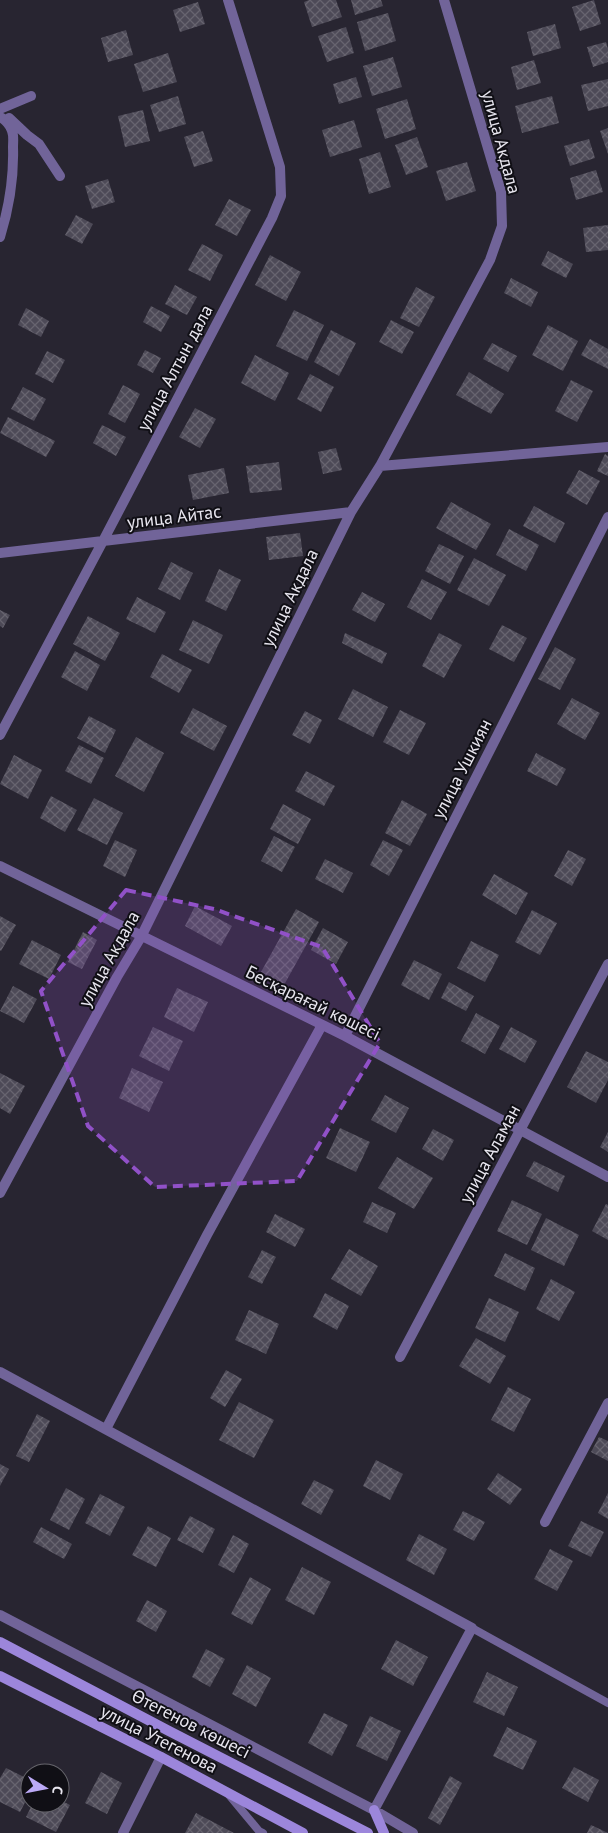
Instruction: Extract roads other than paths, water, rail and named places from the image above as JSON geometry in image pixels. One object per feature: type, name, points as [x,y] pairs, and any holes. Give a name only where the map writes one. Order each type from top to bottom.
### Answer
[{"type":"main road","name":"Өтегенов көшесі","points":[[0,1642],[368,1833]]},
{"type":"main road","name":"улица Утегенова","points":[[0,1676],[162,1757],[303,1833]]},
{"type":"main road","points":[[374,1810],[384,1833]]},
{"type":"street","name":"улица Алтын дала","points":[[0,735],[272,218],[281,196],[280,167],[228,0]]},
{"type":"street","name":"улица Акдала","points":[[0,1193],[117,977],[141,937],[351,512],[380,466],[490,260],[502,226],[501,192],[444,0]]},
{"type":"street","points":[[1,115],[31,96]]},
{"type":"street","points":[[1,115],[9,117],[39,144],[60,176]]},
{"type":"street","points":[[0,237],[12,185],[13,152],[12,130],[1,115]]},
{"type":"street","points":[[380,466],[608,447]]},
{"type":"street","name":"улица Айтас","points":[[0,553],[351,512]]},
{"type":"street","name":"улица Ушкиян","points":[[345,1036],[608,517]]},
{"type":"street","name":"Бесқарағай көшесі","points":[[0,866],[345,1036],[522,1129],[608,1177]]},
{"type":"street","name":"улица Аламан","points":[[400,1357],[608,964]]},
{"type":"street","points":[[106,1429],[207,1235],[322,1025]]},
{"type":"street","points":[[0,1372],[472,1628],[374,1810]]},
{"type":"street","points":[[545,1522],[608,1403]]},
{"type":"street","points":[[0,1615],[374,1810],[412,1833]]},
{"type":"street","points":[[123,1833],[162,1757]]},
{"type":"lane","points":[[472,1628],[608,1703]]},
{"type":"lane","points":[[226,1792],[263,1833]]}]
